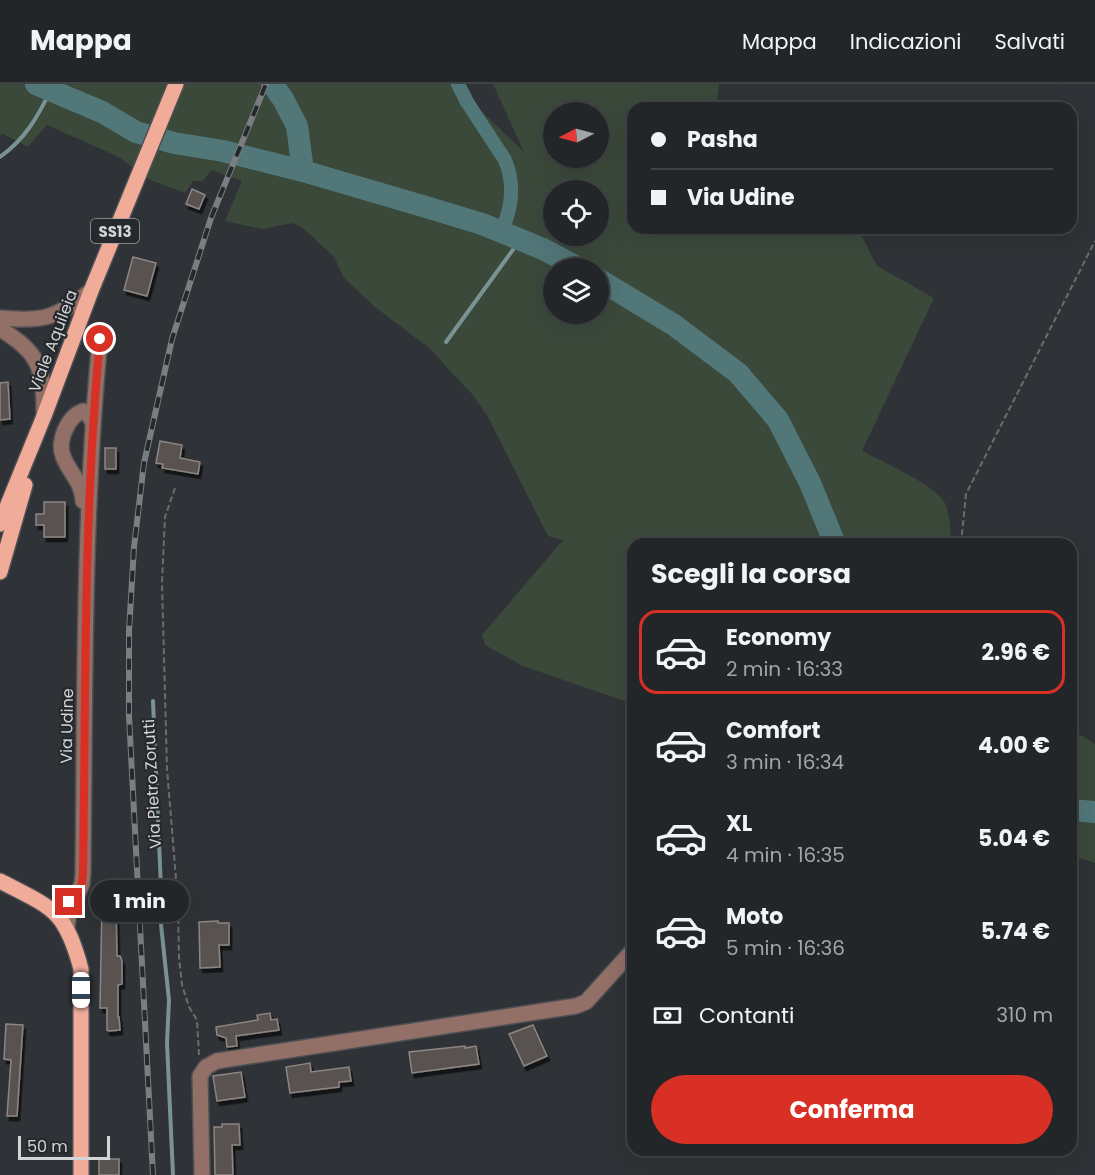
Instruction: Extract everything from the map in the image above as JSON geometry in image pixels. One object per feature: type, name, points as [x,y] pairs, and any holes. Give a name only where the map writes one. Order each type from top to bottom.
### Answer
[{"type":"main road","name":"Viale Aquileia","points":[[0,524],[91,291],[176,84]]},
{"type":"main road","points":[[0,498],[44,416]]},
{"type":"main road","points":[[0,573],[44,416]]},
{"type":"main road","points":[[0,881],[53,910],[67,927],[74,943],[81,969],[81,1175]]},
{"type":"main road","points":[[0,892],[17,890]]},
{"type":"street","points":[[0,318],[43,319],[74,304],[91,291]]},
{"type":"street","points":[[0,329],[20,341],[35,358],[43,386],[44,416]]},
{"type":"street","name":"Via Udine","points":[[67,927],[69,912],[82,884],[83,873],[87,555],[92,421],[100,339]]},
{"type":"street","name":"Via Udine","points":[[87,555],[83,495],[62,451],[67,427],[76,413],[83,411],[92,421]]},
{"type":"street","points":[[45,905],[60,904],[77,896]]},
{"type":"street","points":[[202,1175],[200,1076],[206,1067],[216,1061],[576,1006],[586,1002],[627,957]]},
{"type":"path","points":[[962,538],[966,494],[1095,241]]},
{"type":"path","name":"Via Pietro Zorutti","points":[[175,488],[165,517],[162,582],[167,769],[178,903],[179,958],[182,985],[189,1007],[197,1020],[200,1076]]},
{"type":"green space","points":[[0,84],[466,84],[478,108],[524,152],[493,84],[719,84],[717,101],[719,102],[627,102],[627,234],[861,234],[877,266],[934,298],[862,451],[908,474],[940,496],[948,512],[950,538],[627,538],[627,702],[523,666],[485,645],[482,635],[563,540],[548,536],[488,417],[472,394],[428,347],[375,307],[344,278],[334,257],[303,228],[292,223],[262,229],[225,221],[242,181],[211,170],[203,181],[193,181],[185,193],[150,180],[119,157],[47,125],[28,147],[1,133],[0,139]]},
{"type":"green space","points":[[1077,733],[1095,744],[1095,863],[1080,858],[1077,859]]},
{"type":"building","points":[[192,189],[205,195],[199,209],[186,204]]},
{"type":"building","points":[[133,257],[156,263],[147,296],[124,290]]},
{"type":"building","points":[[8,382],[10,419],[0,420],[0,383]]},
{"type":"building","points":[[160,441],[182,445],[180,458],[200,462],[198,474],[162,468],[163,464],[156,463]]},
{"type":"building","points":[[105,448],[116,448],[116,469],[105,469]]},
{"type":"building","points":[[44,502],[65,502],[65,537],[44,537],[44,525],[36,525],[36,514],[44,514]]},
{"type":"building","points":[[102,901],[116,901],[117,956],[120,956],[122,961],[122,984],[118,985],[120,1030],[107,1030],[107,1008],[100,1008]]},
{"type":"building","points":[[218,921],[218,923],[229,923],[229,945],[219,945],[220,967],[200,968],[199,922]]},
{"type":"building","points":[[270,1013],[271,1020],[277,1019],[279,1030],[236,1036],[237,1046],[227,1047],[226,1038],[217,1035],[216,1027],[258,1020],[257,1015]]},
{"type":"building","points":[[6,1024],[23,1025],[17,1116],[7,1116],[11,1060],[4,1059]]},
{"type":"building","points":[[533,1025],[547,1056],[524,1066],[509,1034]]},
{"type":"building","points":[[465,1046],[465,1048],[476,1046],[479,1064],[412,1073],[409,1052]]},
{"type":"building","points":[[310,1063],[311,1072],[349,1067],[351,1081],[339,1082],[339,1087],[290,1093],[286,1067]]},
{"type":"building","points":[[241,1072],[245,1097],[217,1101],[213,1076]]},
{"type":"building","points":[[222,1124],[239,1124],[240,1145],[232,1145],[233,1175],[215,1175],[214,1127],[222,1127]]},
{"type":"building","points":[[99,1159],[119,1159],[119,1175],[99,1175]]},
{"type":"waterway","points":[[36,84],[102,112],[136,132],[174,143],[223,151],[303,171],[482,224],[560,258]]},
{"type":"waterway","points":[[272,84],[297,126],[303,171]]},
{"type":"waterway","points":[[458,84],[467,102],[505,160],[508,169],[511,196],[508,214],[501,232]]},
{"type":"waterway","points":[[0,157],[17,143],[30,127],[51,89]]},
{"type":"waterway","points":[[446,342],[520,240]]},
{"type":"waterway","points":[[609,286],[674,325],[738,373],[778,420],[810,483],[833,538]]},
{"type":"waterway","points":[[153,701],[161,888],[160,915],[169,1000],[167,1043],[173,1175]]},
{"type":"waterway","points":[[1077,810],[1095,812]]},
{"type":"railway","points":[[153,1175],[129,716],[129,631],[134,547],[144,463],[172,339],[211,218],[266,84]]},
{"type":"route","points":[[69,902],[77,896],[82,884],[83,873],[87,512],[92,421],[100,339]]}]
